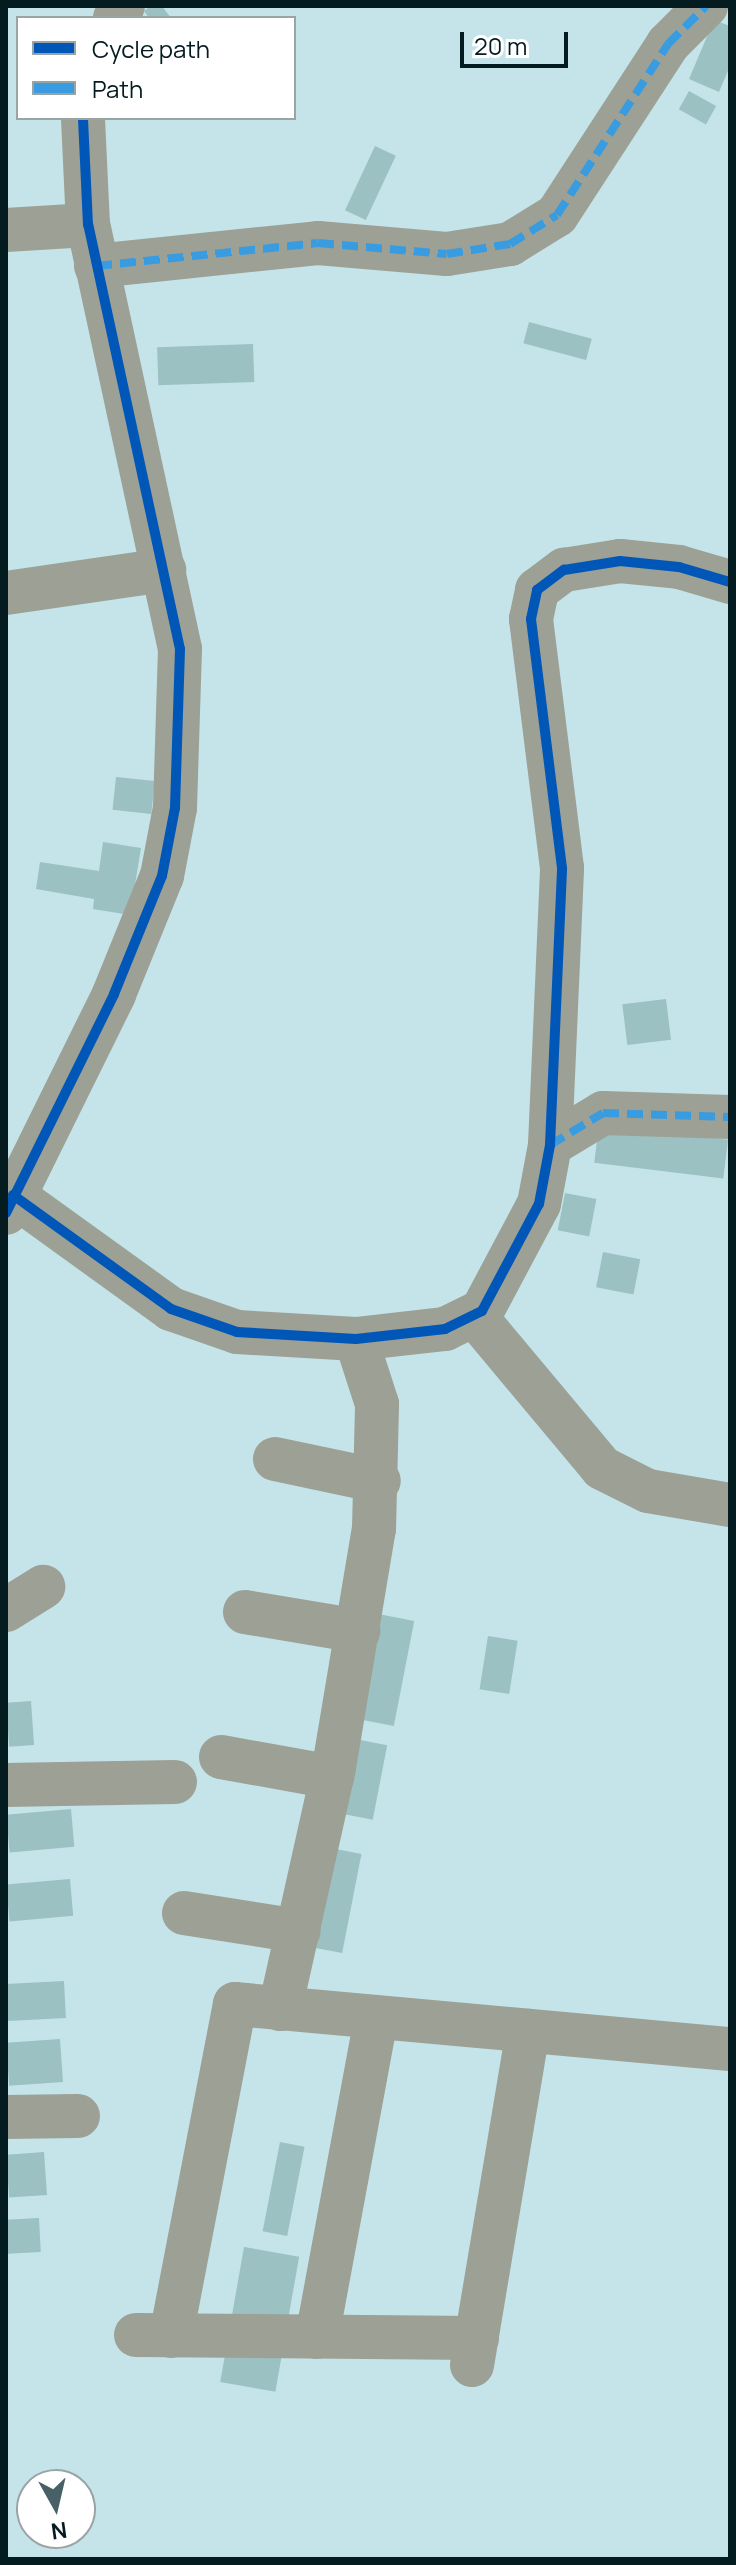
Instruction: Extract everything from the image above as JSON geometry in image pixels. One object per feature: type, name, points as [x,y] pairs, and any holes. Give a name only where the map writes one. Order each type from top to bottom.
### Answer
[{"type":"street","points":[[6,230],[92,245],[318,243],[447,254],[510,244],[557,215],[668,44],[706,6]]},
{"type":"street","points":[[83,120],[92,245],[164,570],[183,688],[162,876],[64,1102],[10,1204],[195,1320],[276,1336],[356,1339],[445,1329],[475,1316],[495,1297],[539,1204],[550,1145],[562,868],[531,619],[537,590],[564,570],[620,561],[679,567],[730,582]]},
{"type":"street","points":[[6,593],[164,570]]},
{"type":"street","points":[[550,1145],[603,1113],[730,1117]]},
{"type":"street","points":[[475,1316],[602,1468],[648,1491],[730,1505]]},
{"type":"street","points":[[280,2009],[332,1777],[358,1631],[379,1481],[377,1404],[356,1339]]},
{"type":"street","points":[[275,1459],[379,1481]]},
{"type":"street","points":[[6,1610],[43,1587]]},
{"type":"street","points":[[245,1612],[358,1631]]},
{"type":"street","points":[[221,1757],[332,1777]]},
{"type":"street","points":[[6,1785],[175,1782]]},
{"type":"street","points":[[184,1913],[299,1931]]},
{"type":"street","points":[[528,2031],[474,2351],[317,2337],[153,2336],[235,2004],[730,2049]]},
{"type":"street","points":[[317,2337],[376,2018]]},
{"type":"street","points":[[6,2117],[78,2116]]},
{"type":"building","points":[[151,6],[162,6],[170,16],[148,16],[144,11]]},
{"type":"building","points":[[714,20],[730,26],[730,66],[719,92],[689,79]]},
{"type":"building","points":[[689,91],[716,106],[706,124],[679,109]]},
{"type":"building","points":[[375,146],[396,156],[366,220],[345,210]]},
{"type":"building","points":[[529,322],[592,339],[586,360],[523,343]]},
{"type":"building","points":[[253,344],[254,382],[158,385],[157,347]]},
{"type":"building","points":[[116,777],[155,781],[151,814],[113,810]]},
{"type":"building","points":[[103,842],[141,848],[130,915],[93,909],[94,899],[36,889],[40,862],[99,871]]},
{"type":"building","points":[[666,999],[671,1040],[627,1045],[622,1004]]},
{"type":"building","points":[[599,1124],[728,1140],[723,1179],[594,1163]]},
{"type":"building","points":[[565,1193],[596,1199],[589,1236],[558,1230]]},
{"type":"building","points":[[603,1252],[640,1259],[633,1295],[596,1287]]},
{"type":"building","points":[[373,1613],[414,1621],[394,1726],[353,1718]]},
{"type":"building","points":[[488,1636],[518,1641],[509,1694],[480,1689]]},
{"type":"building","points":[[31,1701],[34,1745],[9,1747],[6,1703]]},
{"type":"building","points":[[345,1737],[387,1745],[373,1820],[330,1812]]},
{"type":"building","points":[[71,1809],[74,1847],[10,1853],[6,1815]]},
{"type":"building","points":[[331,1848],[361,1854],[342,1953],[312,1947]]},
{"type":"building","points":[[70,1879],[73,1916],[9,1921],[6,1885]]},
{"type":"building","points":[[64,1981],[66,2018],[8,2021],[6,1984]]},
{"type":"building","points":[[60,2039],[63,2082],[9,2086],[6,2043]]},
{"type":"building","points":[[280,2142],[305,2147],[287,2236],[263,2231]]},
{"type":"building","points":[[44,2152],[47,2195],[9,2198],[6,2155]]},
{"type":"building","points":[[39,2218],[41,2252],[8,2254],[6,2220]]},
{"type":"building","points":[[244,2247],[299,2257],[275,2392],[220,2382]]},
{"type":"marked path","points":[[96,266],[318,243],[447,254],[510,244],[557,215],[668,44],[706,6]]},
{"type":"marked path","points":[[550,1145],[603,1113],[730,1117]]},
{"type":"cycle path","points":[[6,1213],[114,994],[162,876],[175,808],[180,649],[88,225],[83,120]]},
{"type":"cycle path","points":[[13,1195],[171,1309],[237,1332],[356,1339],[445,1329],[482,1311],[539,1204],[550,1145],[562,868],[531,619],[537,590],[564,570],[620,561],[679,567],[730,582]]}]
